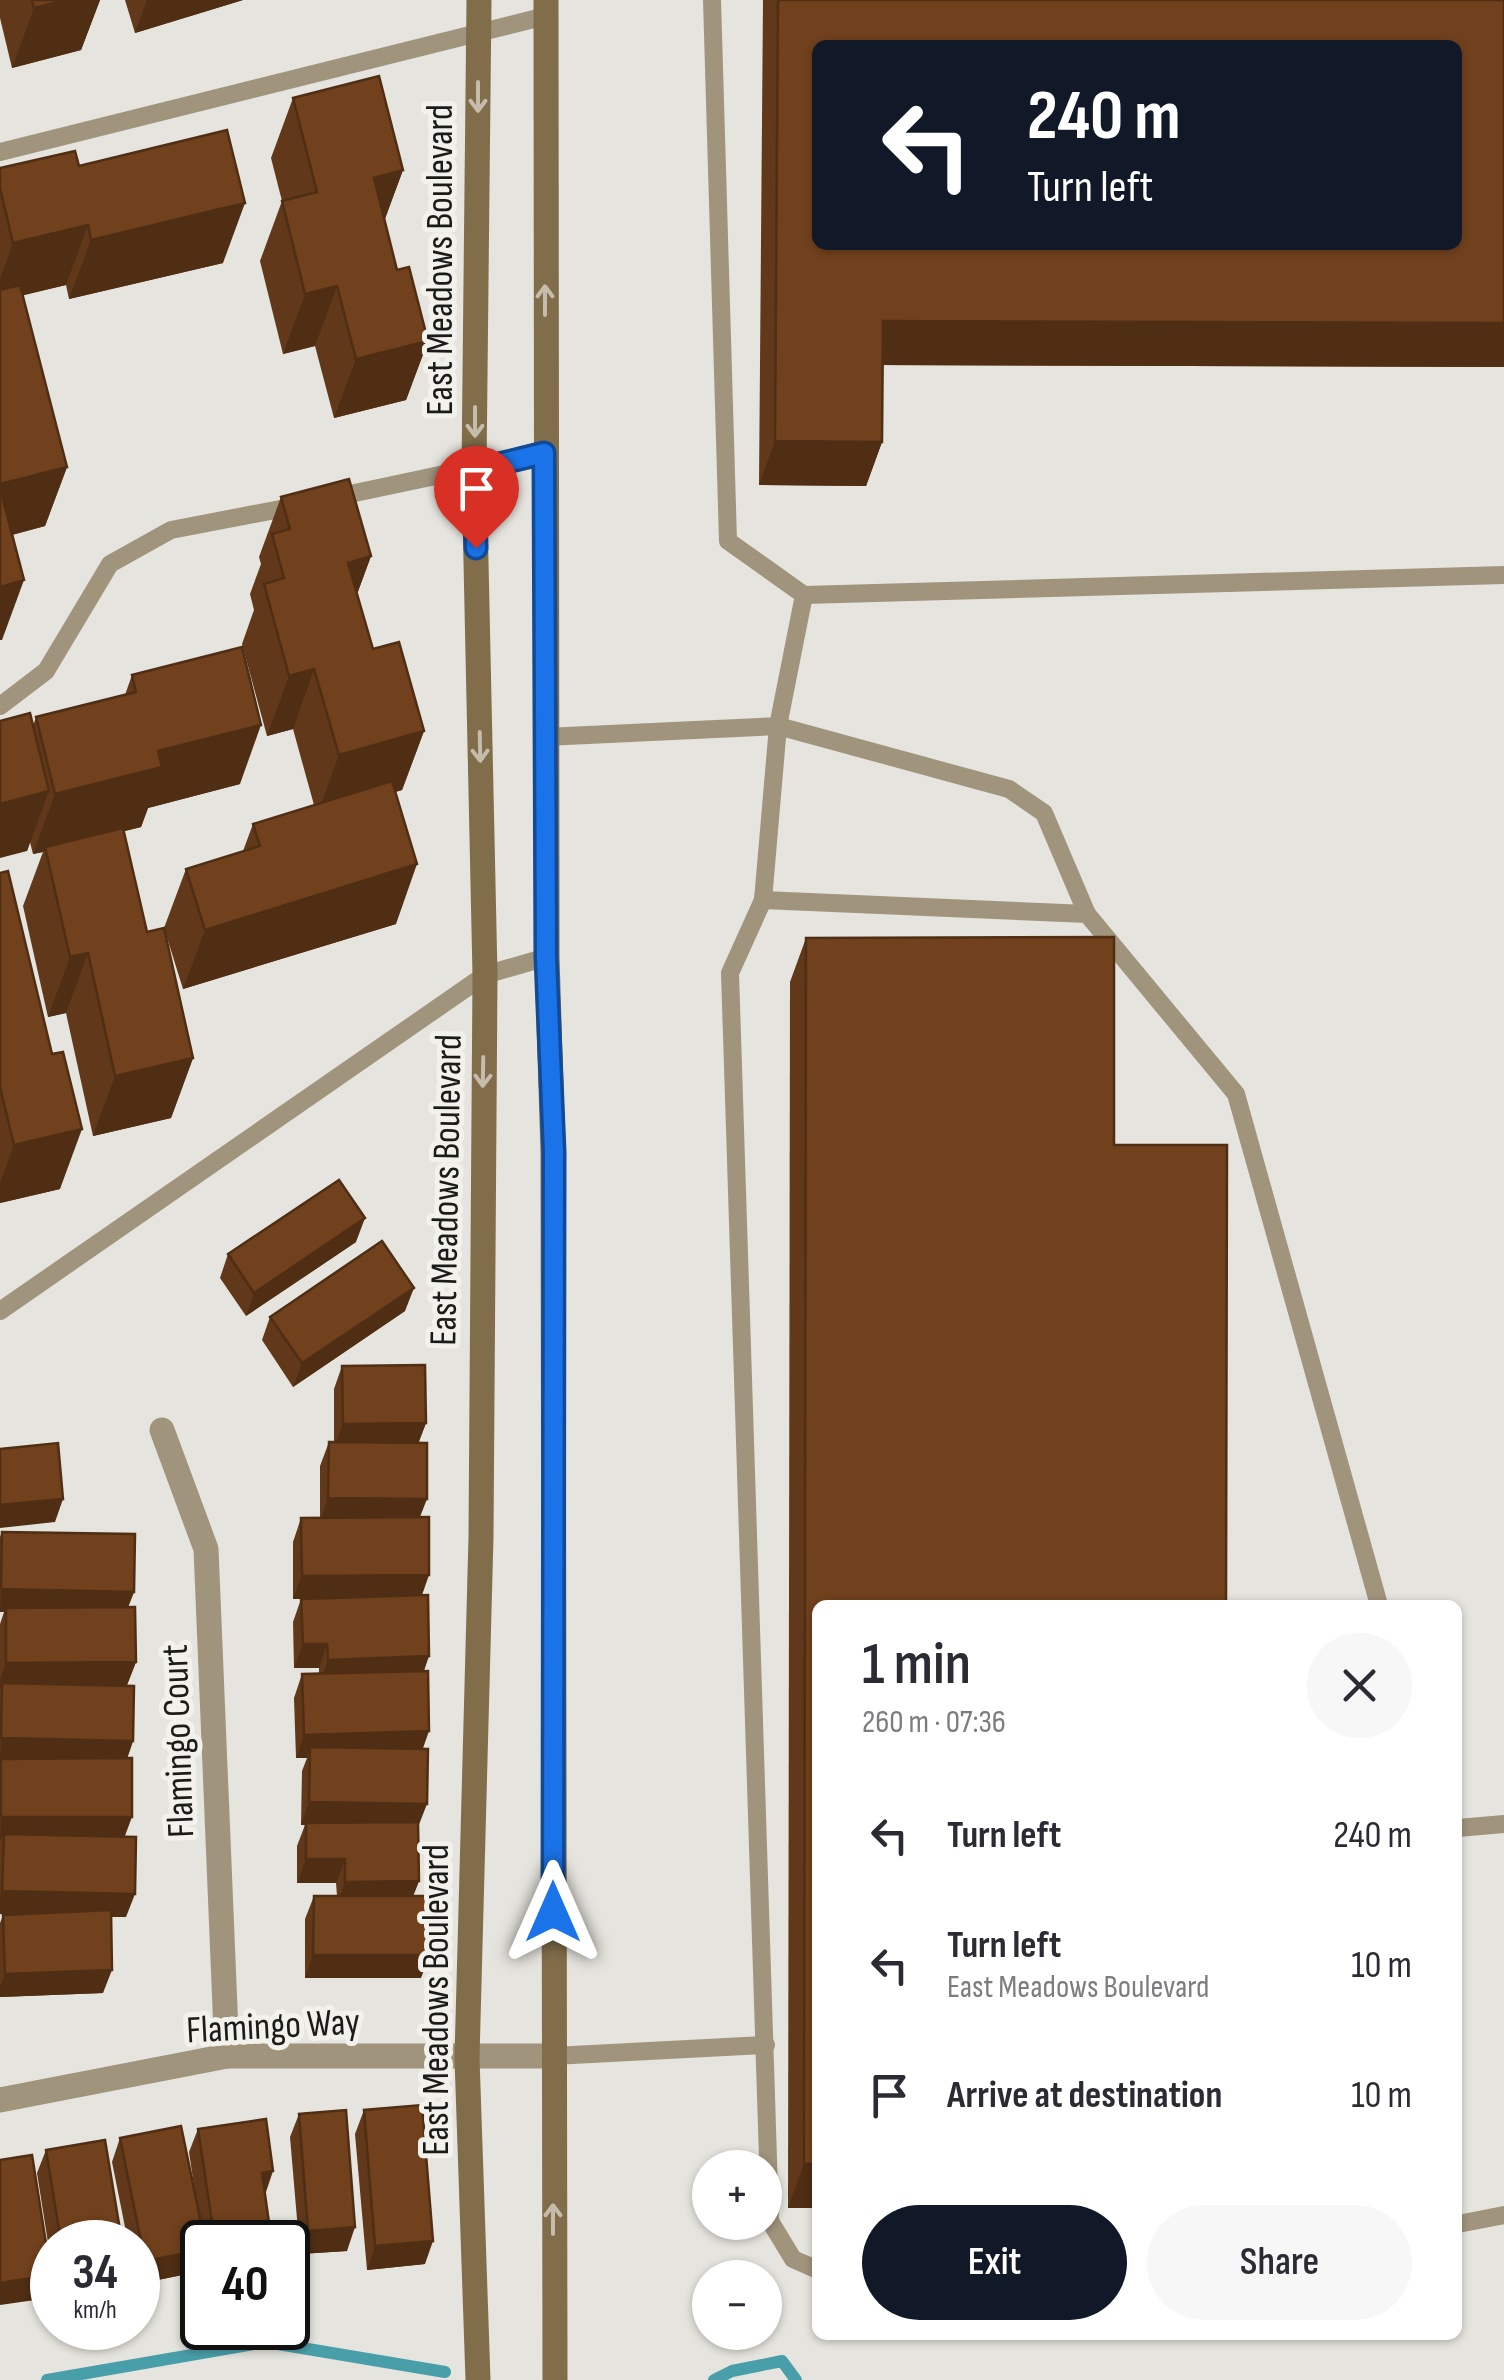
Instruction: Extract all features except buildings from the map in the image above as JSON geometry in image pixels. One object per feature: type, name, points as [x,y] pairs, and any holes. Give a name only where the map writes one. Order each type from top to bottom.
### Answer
[{"type":"street","name":"East Meadows Boulevard","points":[[478,0],[474,470],[484,975],[481,1536],[467,2058],[478,2380]]},
{"type":"street","points":[[546,8],[544,453],[546,957],[554,1152],[555,2380]]},
{"type":"street","name":"Flamingo Court","points":[[162,1430],[206,1549],[228,2056]]},
{"type":"street","name":"Flamingo Way","points":[[0,2100],[228,2056],[553,2056]]},
{"type":"lane","points":[[712,0],[728,541],[804,595],[1504,575]]},
{"type":"lane","points":[[0,152],[478,33],[546,8]]},
{"type":"lane","points":[[0,706],[46,671],[110,564],[172,530],[544,453]]},
{"type":"lane","points":[[804,595],[778,726],[764,900],[730,973],[770,2221],[794,2259],[812,2267]]},
{"type":"lane","points":[[546,738],[778,726],[1009,789],[1044,812],[1087,914],[1236,1094],[1378,1600]]},
{"type":"lane","points":[[764,900],[1087,914]]},
{"type":"lane","points":[[0,1311],[484,975],[546,957]]},
{"type":"lane","points":[[1462,1828],[1504,1824]]},
{"type":"lane","points":[[553,2056],[766,2046]]},
{"type":"lane","points":[[1462,2223],[1504,2215]]},
{"type":"waterway","points":[[47,2380],[266,2342],[445,2372]]},
{"type":"waterway","points":[[714,2380],[732,2371],[782,2361],[796,2380]]},
{"type":"route","points":[[476,548],[474,470],[544,453],[546,957],[554,1152],[553,1912]]}]
